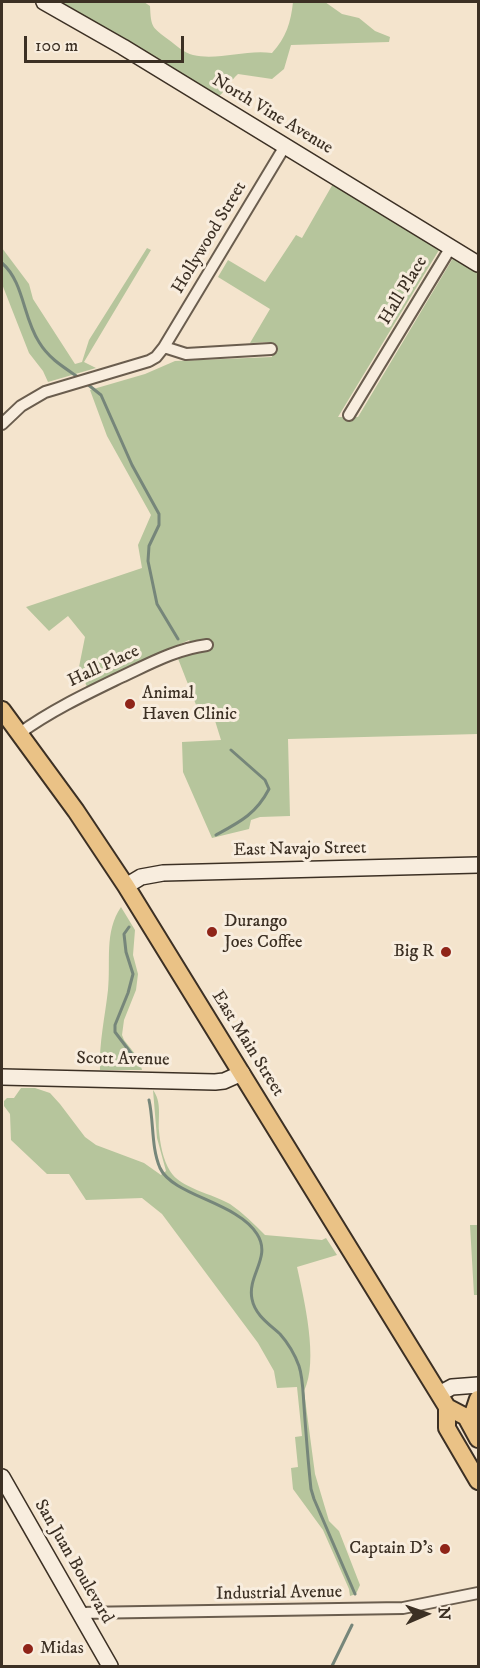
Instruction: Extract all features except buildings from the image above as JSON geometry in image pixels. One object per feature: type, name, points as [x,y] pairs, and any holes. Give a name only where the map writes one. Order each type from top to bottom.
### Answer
[{"type":"main road","name":"East Main Street","points":[[2,710],[20,732],[126,886],[443,1400],[466,1418],[478,1439]]},
{"type":"main road","points":[[478,1399],[474,1411],[478,1423]]},
{"type":"main road","name":"East Main Street","points":[[443,1400],[447,1428],[478,1481]]},
{"type":"street","name":"North Vine Avenue","points":[[44,2],[123,47],[478,264]]},
{"type":"street","name":"Hollywood Street","points":[[164,347],[285,146]]},
{"type":"street","name":"Hall Place","points":[[349,415],[451,247]]},
{"type":"street","points":[[2,424],[21,406],[45,392],[150,361],[164,347],[186,354],[271,349]]},
{"type":"street","name":"Hall Place","points":[[20,732],[67,703],[145,666],[188,648],[207,645]]},
{"type":"street","name":"East Navajo Street","points":[[126,886],[141,877],[163,873],[478,865]]},
{"type":"street","name":"Scott Avenue","points":[[2,1077],[214,1082],[224,1081],[242,1073]]},
{"type":"street","points":[[443,1400],[452,1387],[478,1385]]},
{"type":"street","name":"San Juan Boulevard","points":[[2,1477],[110,1666]]},
{"type":"street","name":"Industrial Avenue","points":[[79,1613],[403,1608],[478,1593]]},
{"type":"green space","points":[[61,2],[144,2],[150,6],[152,23],[156,29],[183,51],[193,55],[272,53],[281,42],[287,29],[293,2],[325,2],[342,14],[359,18],[375,31],[390,37],[389,42],[291,45],[284,69],[272,79],[238,74],[218,97]]},
{"type":"green space","points":[[334,182],[439,250],[338,417],[358,417],[453,258],[478,270],[478,734],[288,739],[290,816],[260,817],[251,820],[249,829],[212,838],[183,772],[182,742],[221,740],[212,711],[200,715],[177,656],[196,651],[189,640],[87,687],[79,667],[85,637],[68,616],[49,631],[26,607],[142,568],[138,545],[151,515],[107,436],[90,390],[145,374],[175,361],[272,357],[271,342],[250,343],[270,309],[218,277],[228,260],[265,282],[296,235],[302,238]]},
{"type":"green space","points":[[2,248],[29,284],[33,299],[75,364],[82,362],[89,340],[147,248],[151,250],[84,362],[96,368],[48,382],[43,371],[29,353],[2,284]]},
{"type":"green space","points":[[121,907],[135,930],[133,955],[138,974],[136,990],[124,1020],[122,1035],[139,1059],[142,1070],[100,1070],[101,1040],[108,990],[110,937],[112,926]]},
{"type":"green space","points":[[21,1088],[35,1088],[50,1093],[85,1137],[96,1145],[144,1163],[161,1175],[166,1171],[157,1138],[153,1090],[159,1105],[162,1151],[175,1177],[189,1186],[230,1204],[265,1235],[322,1240],[326,1238],[337,1255],[297,1267],[310,1347],[308,1378],[304,1391],[315,1474],[329,1521],[339,1531],[360,1585],[356,1594],[350,1596],[323,1530],[293,1489],[291,1468],[298,1467],[295,1437],[302,1436],[297,1387],[277,1388],[274,1371],[258,1343],[162,1214],[142,1198],[86,1200],[69,1174],[47,1174],[11,1140],[10,1114],[4,1106],[4,1101],[7,1098],[14,1098]]},
{"type":"green space","points":[[470,1225],[478,1225],[478,1295],[474,1295]]},
{"type":"waterway","points":[[2,263],[15,280],[34,332],[43,348],[58,363],[81,379]]},
{"type":"waterway","points":[[86,383],[101,395],[132,465],[159,514],[159,525],[149,546],[148,561],[157,604],[178,639]]},
{"type":"waterway","points":[[216,835],[253,811],[269,789],[265,780],[231,750]]},
{"type":"waterway","points":[[129,927],[124,934],[126,952],[133,974],[115,1025],[115,1032],[137,1061]]},
{"type":"waterway","points":[[149,1100],[155,1152],[160,1168],[167,1178],[191,1193],[235,1214],[248,1223],[261,1242],[261,1258],[251,1290],[252,1299],[259,1314],[286,1341],[299,1366],[303,1386],[311,1489],[355,1594]]},
{"type":"waterway","points":[[332,1666],[352,1625]]},
{"type":"place","name":"Animal Haven Clinic","points":[[130,704]]},
{"type":"place","name":"Durango Joes Coffee","points":[[212,932]]},
{"type":"place","name":"Big R","points":[[446,952]]},
{"type":"place","name":"Captain D's","points":[[445,1549]]},
{"type":"place","name":"Midas","points":[[28,1649]]}]
